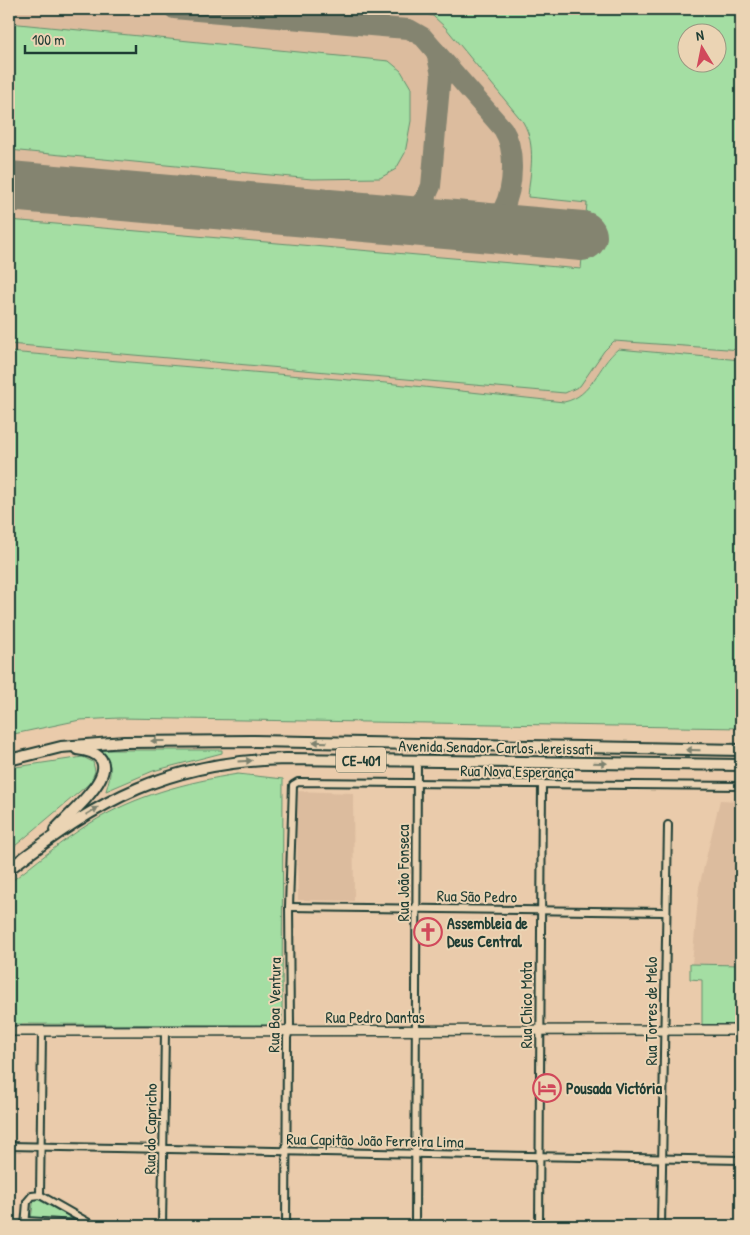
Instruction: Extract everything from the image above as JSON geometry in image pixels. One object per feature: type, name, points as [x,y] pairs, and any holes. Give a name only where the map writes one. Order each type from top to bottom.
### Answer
[{"type":"main road","name":"Avenida Senador Carlos Jereissati","points":[[9,760],[61,748],[124,742],[254,741],[741,750]]},
{"type":"main road","points":[[44,842],[96,788],[103,774],[100,760],[95,754],[88,751],[61,748]]},
{"type":"main road","name":"Avenida Senador Carlos Jereissati","points":[[9,869],[44,842],[95,809],[131,790],[190,770],[232,762],[261,760],[741,765]]},
{"type":"main road","name":"Rua Pedro Dantas","points":[[9,1032],[664,1032],[741,1030]]},
{"type":"street","name":"Rua João Fonseca","points":[[415,1226],[417,761]]},
{"type":"street","name":"Rua Nova Esperança","points":[[293,785],[298,782],[741,786]]},
{"type":"street","name":"Rua Boa Ventura","points":[[286,1226],[289,907],[291,791],[293,785]]},
{"type":"street","name":"Rua Chico Mota","points":[[539,1226],[542,785]]},
{"type":"street","name":"Rua Torres de Melo","points":[[661,1226],[664,912],[668,825]]},
{"type":"street","name":"Rua São Pedro","points":[[289,907],[664,912]]},
{"type":"street","points":[[40,1195],[42,1032]]},
{"type":"street","name":"Rua do Capricho","points":[[162,1226],[165,1032]]},
{"type":"street","name":"Rua Capitão João Ferreira Lima","points":[[9,1146],[741,1160]]},
{"type":"street","points":[[35,1194],[40,1195],[93,1226],[26,1223],[28,1198],[35,1194]]},
{"type":"shaded area","points":[[9,9],[741,9],[741,360],[618,349],[610,355],[584,394],[564,402],[386,383],[9,352]]},
{"type":"shaded area","points":[[296,791],[353,793],[354,901],[298,900]]},
{"type":"shaded area","points":[[720,800],[741,801],[741,965],[692,964],[699,887]]},
{"type":"green space","points":[[410,9],[741,9],[741,350],[614,341],[604,351],[580,386],[565,393],[9,344],[9,220],[581,269],[587,203],[528,197],[531,150],[530,140],[523,122],[446,28],[433,16]]},
{"type":"green space","points":[[9,23],[389,61],[401,71],[411,88],[411,121],[405,153],[396,169],[380,178],[312,179],[9,150]]},
{"type":"green space","points":[[618,349],[741,360],[741,728],[119,718],[80,720],[9,735],[9,352],[386,383],[564,402],[582,394]]},
{"type":"green space","points":[[222,750],[222,753],[153,771],[106,791],[110,775],[110,765],[101,751]]},
{"type":"green space","points":[[83,757],[93,762],[95,771],[91,782],[9,851],[9,768]]},
{"type":"green space","points":[[238,774],[283,779],[282,1022],[274,1025],[9,1024],[9,883],[58,845],[106,814],[161,791],[199,781]]},
{"type":"green space","points":[[690,964],[741,965],[741,1027],[704,1026],[702,1024],[702,980],[690,979]]},
{"type":"green space","points":[[34,1197],[73,1219],[31,1219]]},
{"type":"taxiway","points":[[174,9],[409,29],[423,37],[503,129],[510,147],[512,158],[511,180],[503,209],[490,219],[479,223],[462,225]]},
{"type":"taxiway","points":[[383,219],[399,216],[419,206],[428,194],[431,186],[441,75],[436,52]]},
{"type":"runway","points":[[9,186],[582,236]]},
{"type":"place","name":"Assembleia de Deus Central","points":[[428,932]]},
{"type":"place","name":"Pousada Victória","points":[[547,1088]]}]
